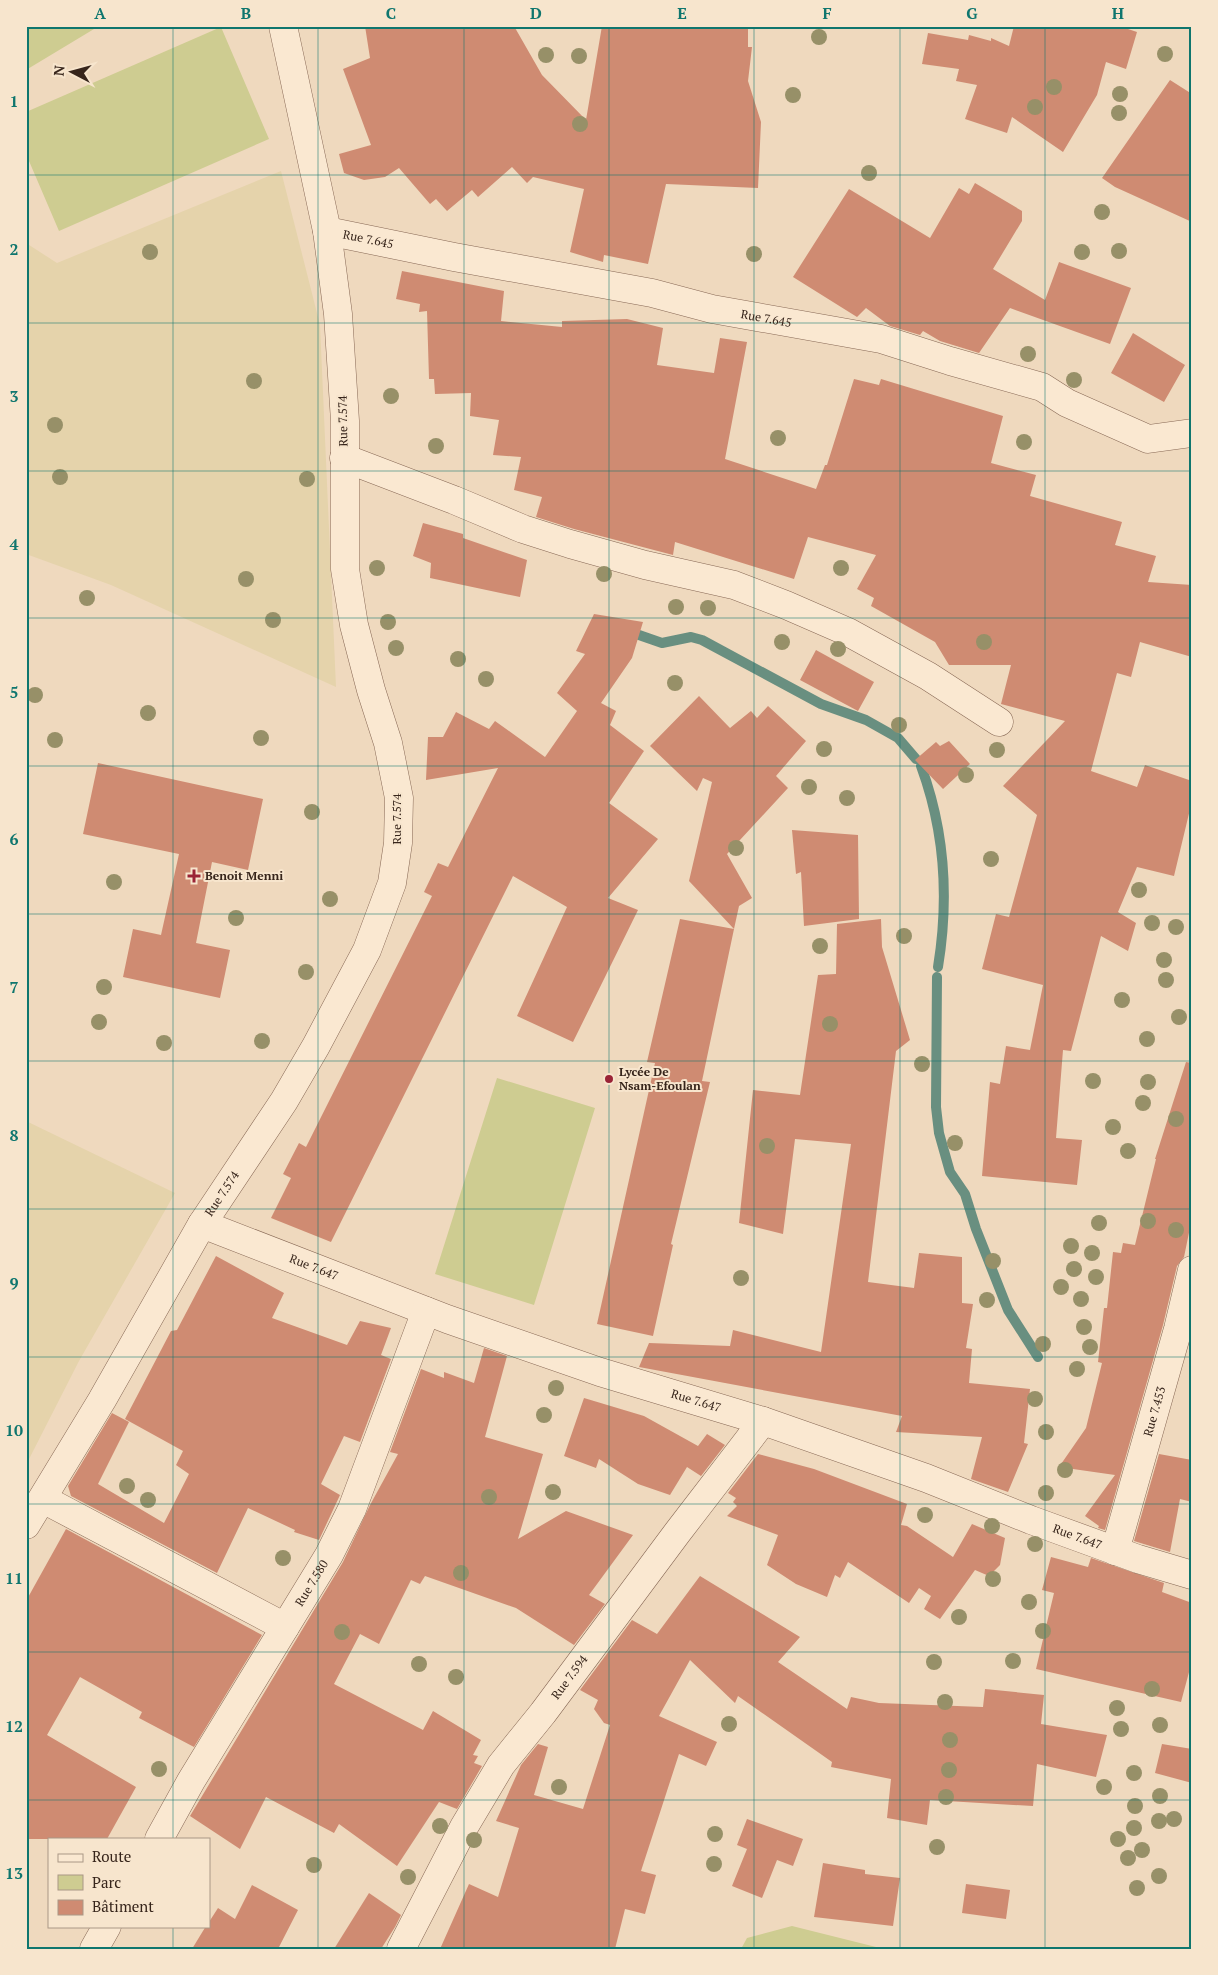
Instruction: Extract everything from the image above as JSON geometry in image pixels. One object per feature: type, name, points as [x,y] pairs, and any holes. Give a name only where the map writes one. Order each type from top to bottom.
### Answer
[{"type":"street","name":"Rue 7.574","points":[[26,1525],[43,1499],[202,1224],[284,1101],[316,1046],[367,950],[392,883],[398,842],[399,798],[388,743],[371,690],[351,607],[345,569],[345,421],[338,314],[327,231],[283,26]]},
{"type":"street","name":"Rue 7.645","points":[[327,231],[454,257],[652,293],[712,309],[881,339],[950,361],[1042,386],[1067,403],[1148,439],[1192,433]]},
{"type":"street","points":[[344,458],[454,500],[523,529],[636,562],[734,585],[786,605],[848,632],[920,671],[999,722]]},
{"type":"street","name":"Rue 7.647","points":[[202,1224],[426,1311],[600,1372],[763,1421],[926,1478],[1115,1551],[1192,1575]]},
{"type":"street","name":"Rue 7.453","points":[[1115,1551],[1175,1338],[1192,1270]]},
{"type":"street","name":"Rue 7.580","points":[[159,1838],[191,1781],[329,1554],[352,1509],[426,1311]]},
{"type":"street","name":"Rue 7.594","points":[[401,1949],[464,1827],[501,1766],[763,1421]]},
{"type":"street","points":[[43,1499],[285,1627]]},
{"type":"street","points":[[94,1949],[106,1928]]},
{"type":"shaded area","points":[[281,171],[320,325],[336,687],[111,585],[26,554],[26,243],[57,263]]},
{"type":"shaded area","points":[[26,1121],[175,1193],[79,1361],[26,1465]]},
{"type":"green space","points":[[26,26],[99,26],[26,70]]},
{"type":"green space","points":[[221,27],[269,139],[59,231],[26,154],[26,112]]},
{"type":"green space","points":[[497,1078],[595,1108],[534,1305],[435,1274]]},
{"type":"green space","points":[[792,1926],[884,1949],[741,1949],[747,1938]]},
{"type":"building","points":[[365,26],[514,26],[542,75],[586,120],[602,26],[748,26],[748,47],[752,47],[748,81],[761,122],[758,188],[666,184],[648,264],[604,255],[603,262],[570,252],[584,189],[533,177],[527,183],[512,167],[478,197],[472,190],[447,211],[436,199],[430,204],[399,168],[385,177],[364,180],[344,173],[339,154],[371,145],[343,69],[370,58]]},
{"type":"building","points":[[1014,26],[1119,26],[1137,32],[1126,69],[1106,62],[1097,95],[1063,152],[1012,117],[1007,133],[965,119],[977,85],[956,81],[959,69],[922,64],[928,33],[968,40],[969,35],[991,41],[991,38],[1009,46]]},
{"type":"building","points":[[1170,80],[1192,94],[1192,222],[1115,187],[1102,178]]},
{"type":"building","points":[[975,183],[1022,211],[1022,221],[993,269],[1045,300],[1059,262],[1131,288],[1110,344],[1010,308],[979,353],[940,341],[923,331],[920,335],[890,326],[866,308],[857,317],[793,277],[849,189],[930,238],[959,188],[969,194]]},
{"type":"building","points":[[402,271],[504,291],[501,321],[562,327],[562,321],[627,319],[663,328],[657,365],[714,373],[720,338],[747,342],[725,459],[816,489],[825,465],[827,465],[854,379],[879,385],[881,379],[1003,416],[991,463],[1036,475],[1030,496],[1122,522],[1115,545],[1156,556],[1148,582],[1192,585],[1192,657],[1140,642],[1131,677],[1117,673],[1091,771],[1137,787],[1145,765],[1192,781],[1192,801],[1174,876],[1137,867],[1118,912],[1136,923],[1128,951],[1101,936],[1071,1051],[1063,1050],[1056,1138],[1082,1140],[1077,1185],[982,1176],[990,1082],[1000,1084],[1006,1046],[1030,1050],[1043,985],[982,969],[996,914],[1009,917],[1037,815],[1003,786],[1065,721],[1001,704],[1011,665],[949,665],[935,642],[871,606],[874,598],[857,589],[876,555],[808,537],[794,579],[675,542],[673,555],[536,517],[542,497],[514,490],[521,457],[493,455],[499,420],[470,416],[471,393],[435,394],[434,379],[429,379],[427,311],[419,312],[420,304],[396,299]]},
{"type":"building","points":[[1133,333],[1185,365],[1164,402],[1111,373]]},
{"type":"building","points":[[423,523],[463,534],[463,538],[527,560],[520,597],[430,578],[431,563],[413,556]]},
{"type":"building","points":[[594,614],[643,622],[632,658],[601,703],[616,711],[610,725],[644,751],[609,803],[658,839],[608,898],[638,910],[573,1042],[517,1016],[567,907],[513,876],[331,1242],[271,1218],[291,1178],[283,1174],[299,1143],[306,1147],[432,896],[424,892],[438,863],[448,867],[498,768],[426,780],[428,737],[443,737],[456,712],[489,729],[495,721],[545,757],[577,711],[557,693],[585,654],[576,651]]},
{"type":"building","points":[[816,650],[874,682],[858,711],[800,680]]},
{"type":"building","points":[[699,696],[730,728],[751,711],[757,718],[768,706],[806,741],[776,776],[788,788],[727,854],[752,898],[739,906],[734,929],[689,881],[712,782],[703,778],[697,791],[650,746]]},
{"type":"building","points":[[949,741],[970,764],[943,789],[915,760],[936,742],[940,746]]},
{"type":"building","points":[[98,763],[263,799],[248,870],[212,862],[196,943],[230,950],[220,998],[123,977],[133,929],[161,935],[179,854],[83,834]]},
{"type":"building","points":[[792,830],[858,835],[859,919],[804,926],[801,872],[796,874]]},
{"type":"building","points":[[680,919],[734,929],[702,1081],[710,1082],[671,1244],[673,1245],[653,1336],[597,1324],[655,1063],[647,1062]]},
{"type":"building","points":[[881,919],[882,947],[910,1040],[896,1051],[868,1282],[914,1288],[919,1253],[962,1257],[962,1303],[973,1304],[966,1348],[972,1349],[969,1383],[1030,1389],[1024,1443],[1028,1444],[1008,1492],[971,1479],[982,1437],[896,1432],[902,1416],[639,1367],[649,1343],[730,1346],[733,1330],[821,1352],[851,1144],[795,1139],[783,1234],[739,1223],[753,1090],[800,1095],[818,975],[836,974],[837,924]]},
{"type":"building","points":[[1186,1062],[1192,1063],[1192,1218],[1184,1257],[1177,1266],[1163,1325],[1105,1530],[1098,1528],[1099,1526],[1085,1516],[1115,1475],[1059,1467],[1086,1428],[1102,1363],[1098,1362],[1104,1308],[1107,1308],[1113,1252],[1121,1253],[1123,1243],[1135,1245],[1155,1159]]},
{"type":"building","points":[[216,1256],[284,1293],[272,1318],[347,1345],[360,1321],[391,1328],[381,1355],[391,1359],[360,1442],[344,1436],[321,1484],[340,1495],[319,1540],[294,1532],[295,1530],[248,1508],[217,1573],[71,1496],[68,1486],[112,1413],[129,1422],[98,1484],[164,1523],[189,1474],[176,1465],[183,1451],[125,1419],[171,1331],[177,1330]]},
{"type":"building","points":[[484,1348],[507,1356],[485,1437],[543,1454],[518,1539],[566,1511],[633,1535],[589,1595],[605,1604],[574,1645],[516,1608],[425,1576],[420,1584],[411,1580],[379,1644],[360,1634],[334,1684],[423,1730],[433,1711],[481,1740],[473,1755],[478,1756],[474,1763],[482,1766],[457,1809],[439,1802],[397,1866],[339,1824],[334,1833],[266,1797],[240,1849],[190,1816],[343,1562],[370,1505],[398,1454],[390,1452],[421,1369],[444,1378],[444,1372],[474,1383]]},
{"type":"building","points":[[584,1398],[644,1416],[698,1446],[707,1434],[725,1445],[701,1476],[687,1467],[670,1495],[638,1484],[599,1459],[596,1468],[564,1456]]},
{"type":"building","points":[[758,1454],[814,1469],[907,1504],[901,1525],[907,1526],[953,1557],[972,1524],[1005,1538],[1000,1565],[989,1576],[975,1570],[940,1619],[924,1609],[931,1596],[919,1588],[909,1603],[848,1562],[840,1578],[835,1575],[827,1597],[796,1584],[767,1565],[778,1535],[727,1516],[737,1506],[733,1502],[736,1498],[728,1493]]},
{"type":"building","points":[[1159,1454],[1192,1460],[1192,1502],[1180,1499],[1170,1552],[1134,1541]]},
{"type":"building","points":[[66,1529],[262,1635],[194,1747],[139,1718],[142,1712],[80,1677],[47,1735],[136,1787],[108,1838],[26,1839],[26,1601]]},
{"type":"building","points":[[1051,1557],[1088,1567],[1091,1558],[1164,1583],[1162,1592],[1192,1603],[1192,1661],[1181,1702],[1036,1669],[1054,1593],[1042,1590]]},
{"type":"building","points":[[700,1576],[800,1637],[778,1662],[847,1709],[851,1697],[879,1703],[983,1707],[985,1689],[1044,1695],[1041,1724],[1107,1735],[1096,1777],[1037,1764],[1033,1806],[930,1800],[927,1825],[887,1818],[891,1779],[831,1767],[832,1762],[738,1696],[735,1703],[690,1660],[659,1716],[717,1742],[706,1766],[679,1754],[641,1871],[656,1875],[645,1914],[625,1909],[615,1949],[440,1949],[469,1884],[498,1897],[519,1828],[496,1821],[521,1765],[538,1744],[548,1747],[534,1795],[583,1809],[610,1725],[604,1723],[594,1709],[598,1700],[580,1690],[632,1620],[657,1634]]},
{"type":"building","points":[[1162,1744],[1192,1749],[1192,1783],[1155,1773]]},
{"type":"building","points":[[747,1819],[803,1839],[793,1866],[777,1860],[762,1898],[732,1886],[747,1849],[737,1845]]},
{"type":"building","points":[[823,1863],[865,1870],[865,1874],[900,1878],[893,1926],[814,1917]]},
{"type":"building","points":[[966,1884],[1010,1890],[1006,1919],[962,1913]]},
{"type":"building","points":[[252,1885],[298,1910],[279,1947],[281,1949],[192,1949],[205,1928],[210,1928],[210,1920],[218,1908],[235,1919]]},
{"type":"building","points":[[369,1893],[401,1915],[395,1927],[381,1949],[334,1949]]},
{"type":"waterway","points":[[639,635],[662,643],[691,637],[702,640],[821,704],[866,720],[898,738],[916,759]]},
{"type":"waterway","points":[[921,766],[935,815],[943,865],[943,916],[938,967]]},
{"type":"waterway","points":[[937,977],[936,1107],[939,1133],[950,1172],[965,1194],[976,1229],[1008,1310],[1038,1357]]},
{"type":"place","name":"Benoit Menni","points":[[194,876]]},
{"type":"place","name":"Lycée De Nsam-Efoulan","points":[[609,1079]]}]
